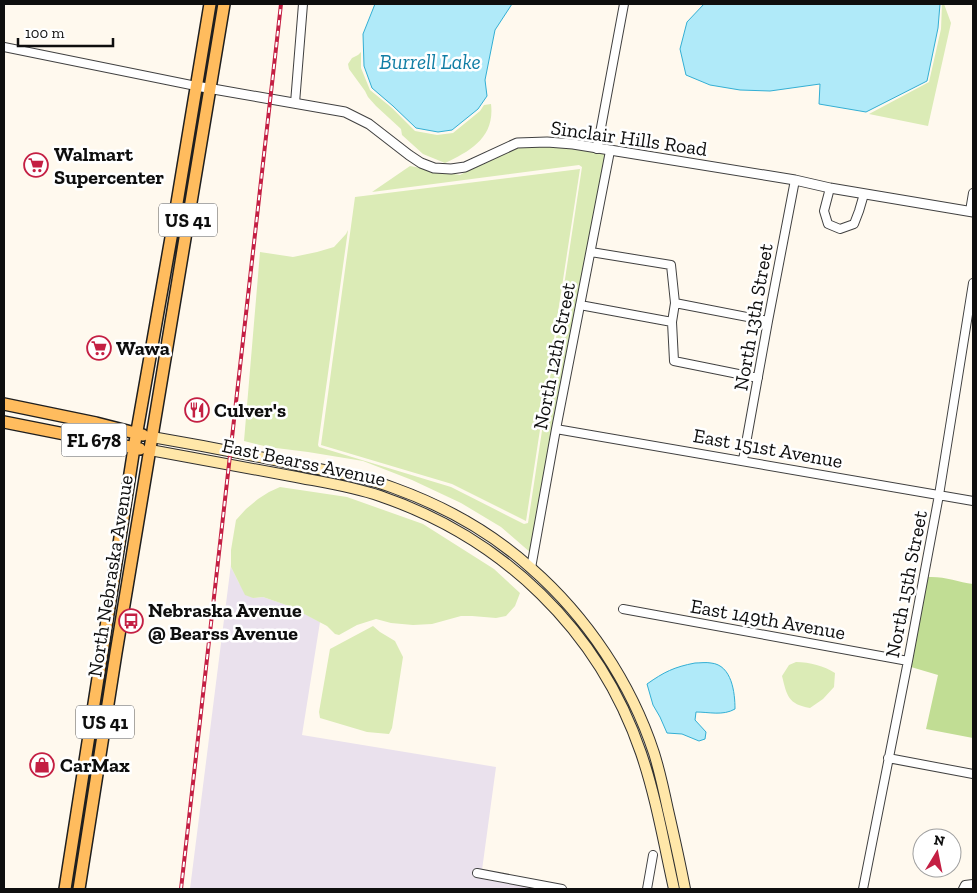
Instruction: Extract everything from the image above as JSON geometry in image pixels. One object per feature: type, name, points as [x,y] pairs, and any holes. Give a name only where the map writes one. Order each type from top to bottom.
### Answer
[{"type":"main road","name":"North Nebraska Avenue","points":[[65,889],[136,434],[210,4]]},
{"type":"main road","points":[[218,4],[218,11],[221,17]]},
{"type":"main road","name":"North Nebraska Avenue","points":[[79,889],[116,653],[224,4]]},
{"type":"main road","points":[[175,215],[178,226],[172,266],[174,274],[178,276]]},
{"type":"main road","name":"East Bearss Avenue","points":[[4,404],[96,423],[136,434],[357,476],[431,503],[470,523],[502,545],[531,568],[564,600],[584,623],[622,680],[642,721],[660,772],[685,889]]},
{"type":"main road","name":"East Bearss Avenue","points":[[4,422],[358,490],[379,496],[437,519],[456,529],[495,555],[528,581],[558,612],[581,639],[608,679],[626,714],[641,753],[674,889]]},
{"type":"main road","points":[[103,651],[116,653]]},
{"type":"street","points":[[295,103],[303,4]]},
{"type":"street","points":[[597,149],[624,4]]},
{"type":"street","name":"Sinclair Hills Road","points":[[4,47],[196,86],[345,112],[369,124],[421,163],[434,168],[451,169],[465,166],[517,144],[547,142],[573,144],[795,180],[830,188],[972,212]]},
{"type":"street","name":"North 12th Street","points":[[531,568],[610,151]]},
{"type":"street","name":"North 13th Street","points":[[743,460],[795,180]]},
{"type":"street","points":[[830,188],[824,211],[828,224],[840,229],[854,224],[864,194]]},
{"type":"street","points":[[972,212],[973,193]]},
{"type":"street","points":[[591,252],[671,265],[675,303],[672,322],[674,361],[758,378]]},
{"type":"street","name":"North 15th Street","points":[[863,889],[939,495],[973,283]]},
{"type":"street","points":[[675,303],[768,321]]},
{"type":"street","points":[[580,305],[672,322]]},
{"type":"street","name":"East 151st Avenue","points":[[556,429],[973,501]]},
{"type":"street","name":"East 149th Avenue","points":[[623,609],[908,661]]},
{"type":"street","points":[[888,758],[973,774]]},
{"type":"street","points":[[73,840],[86,843]]},
{"type":"street","points":[[647,889],[653,855]]},
{"type":"street","points":[[477,873],[562,889]]},
{"type":"street","points":[[963,889],[965,885],[973,884]]},
{"type":"shaded area","points":[[231,564],[239,583],[253,598],[263,597],[289,606],[320,622],[302,735],[496,767],[482,870],[474,869],[473,876],[539,889],[190,889]]},
{"type":"green space","points":[[942,4],[944,4],[951,23],[928,126],[869,114],[929,82],[941,29]]},
{"type":"green space","points":[[361,52],[361,68],[370,90],[392,108],[415,131],[437,135],[453,133],[480,111],[484,105],[491,104],[491,116],[485,134],[472,148],[445,163],[423,154],[402,135],[401,129],[368,97],[349,69],[348,64],[352,58]]},
{"type":"green space","points":[[554,146],[606,154],[531,553],[501,527],[461,503],[412,480],[363,461],[268,447],[244,441],[260,252],[293,257],[317,252],[334,247],[348,230],[319,447],[451,487],[524,524],[528,523],[582,167],[579,165],[372,192],[410,166],[460,175],[518,147]]},
{"type":"green space","points":[[580,169],[526,521],[452,484],[321,445],[355,197]]},
{"type":"green space","points":[[280,487],[347,497],[423,524],[494,569],[520,593],[515,606],[506,616],[496,618],[461,616],[432,624],[413,625],[391,623],[376,619],[357,625],[339,635],[335,634],[327,626],[289,606],[263,597],[253,598],[245,595],[231,567],[231,550],[236,520],[258,499]]},
{"type":"green space","points":[[928,577],[945,578],[973,584],[973,738],[926,729],[938,675],[911,667]]},
{"type":"green space","points":[[373,626],[395,641],[403,657],[392,728],[389,734],[367,732],[320,718],[319,712],[330,649]]},
{"type":"green space","points":[[796,662],[817,665],[835,673],[834,687],[823,699],[810,708],[793,701],[785,689],[782,676],[789,665]]},
{"type":"water","name":"Burrell Lake","points":[[375,4],[512,4],[495,30],[485,80],[487,96],[478,109],[452,130],[438,132],[416,128],[372,88],[364,66],[363,34]]},
{"type":"water","points":[[704,4],[940,4],[938,28],[927,81],[866,112],[819,104],[820,84],[770,91],[740,90],[710,85],[686,75],[680,49],[687,22]]},
{"type":"water","points":[[695,663],[711,663],[724,669],[731,681],[735,703],[735,709],[726,712],[696,712],[695,720],[706,732],[705,739],[699,741],[682,734],[667,733],[653,705],[647,684],[670,670]]},
{"type":"railway","points":[[181,889],[281,4]]},
{"type":"place","name":"Walmart Supercenter","points":[[36,165]]},
{"type":"place","name":"Wawa","points":[[99,348]]},
{"type":"place","name":"Culver's","points":[[197,410]]},
{"type":"place","name":"Nebraska Avenue @ Bearss Avenue","points":[[131,621]]},
{"type":"place","name":"CarMax","points":[[42,765]]}]
